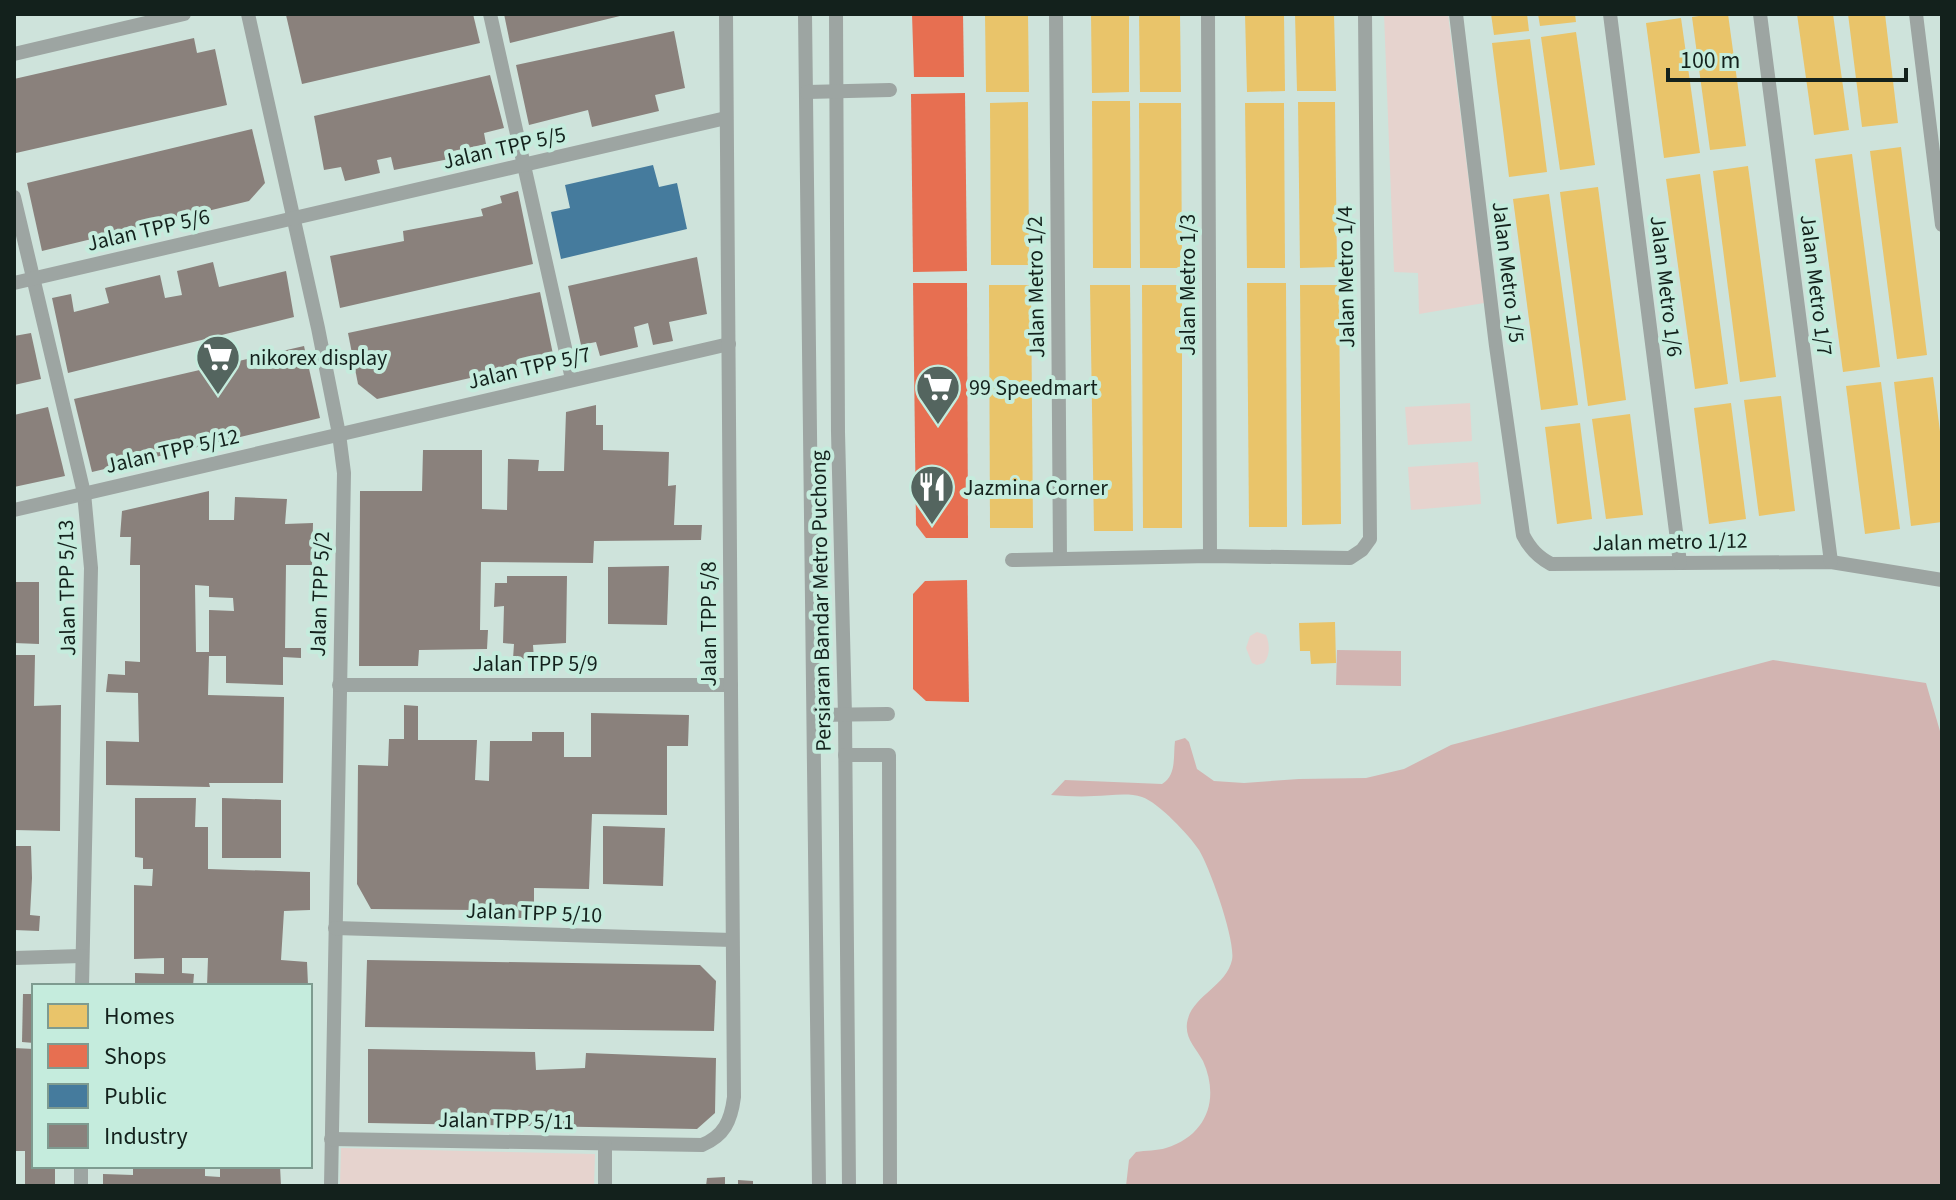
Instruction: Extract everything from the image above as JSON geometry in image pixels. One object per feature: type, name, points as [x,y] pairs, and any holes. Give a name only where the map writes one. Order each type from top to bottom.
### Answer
[{"type":"street","points":[[14,54],[184,14]]},
{"type":"street","name":"Jalan TPP 5/2","points":[[248,14],[339,434],[344,491],[331,1186]]},
{"type":"street","points":[[490,14],[572,379]]},
{"type":"street","name":"Jalan TPP 5/8","points":[[681,1145],[702,1145],[716,1139],[732,1114],[734,1097],[726,14]]},
{"type":"street","name":"Persiaran Bandar Metro Puchong","points":[[805,14],[819,1186]]},
{"type":"street","name":"Persiaran Bandar Metro Puchong","points":[[836,14],[838,462],[845,715],[849,1186]]},
{"type":"street","name":"Jalan Metro 1/2","points":[[1056,14],[1060,559]]},
{"type":"street","name":"Jalan Metro 1/3","points":[[1208,14],[1210,556]]},
{"type":"street","name":"Jalan Metro 1/4","points":[[1210,556],[1350,558],[1362,550],[1370,539],[1365,14]]},
{"type":"street","name":"Jalan Metro 1/5","points":[[1456,14],[1498,361],[1523,535]]},
{"type":"street","name":"Jalan Metro 1/6","points":[[1610,14],[1680,563]]},
{"type":"street","name":"Jalan Metro 1/7","points":[[1760,14],[1831,562]]},
{"type":"street","points":[[1916,14],[1942,225]]},
{"type":"street","points":[[807,92],[890,90]]},
{"type":"street","name":"Jalan TPP 5/5","points":[[293,218],[726,118]]},
{"type":"street","name":"Jalan TPP 5/13","points":[[14,197],[84,493],[91,568],[82,984]]},
{"type":"street","name":"Jalan TPP 5/6","points":[[14,283],[293,218]]},
{"type":"street","name":"Jalan TPP 5/7","points":[[339,434],[729,344]]},
{"type":"street","name":"Jalan TPP 5/12","points":[[14,510],[339,434]]},
{"type":"street","name":"Jalan metro 1/12","points":[[1523,535],[1539,557],[1551,564],[1831,562]]},
{"type":"street","points":[[1012,560],[1210,556]]},
{"type":"street","points":[[1831,562],[1942,580]]},
{"type":"street","name":"Jalan TPP 5/9","points":[[339,685],[731,685]]},
{"type":"street","points":[[815,715],[888,714]]},
{"type":"street","points":[[845,755],[889,755],[890,1186]]},
{"type":"street","name":"Jalan TPP 5/10","points":[[335,928],[732,940]]},
{"type":"street","points":[[14,958],[82,956]]},
{"type":"street","name":"Jalan TPP 5/11","points":[[331,1139],[681,1145]]},
{"type":"street","points":[[605,1145],[605,1186]]},
{"type":"shaded area","points":[[1384,14],[1448,14],[1484,303],[1419,314],[1418,273],[1394,272]]},
{"type":"shaded area","points":[[1470,403],[1472,441],[1408,445],[1405,407]]},
{"type":"shaded area","points":[[1478,462],[1481,504],[1411,510],[1408,467]]},
{"type":"shaded area","points":[[1257,632],[1266,635],[1269,650],[1264,663],[1257,665],[1252,663],[1246,648],[1250,636]]},
{"type":"shaded area","points":[[1337,650],[1401,651],[1401,686],[1336,685]]},
{"type":"shaded area","points":[[1773,660],[1926,683],[1942,738],[1942,1186],[1126,1186],[1129,1160],[1136,1152],[1163,1149],[1180,1142],[1200,1125],[1206,1114],[1210,1102],[1208,1075],[1189,1039],[1187,1023],[1195,1006],[1229,969],[1232,960],[1230,937],[1204,859],[1173,820],[1142,797],[1124,794],[1051,795],[1065,780],[1162,784],[1172,770],[1175,741],[1185,738],[1197,769],[1214,781],[1244,783],[1366,778],[1404,769],[1451,745]]},
{"type":"shaded area","points":[[341,1148],[595,1154],[594,1186],[340,1186]]},
{"type":"building: Homes","points":[[985,14],[1028,14],[1029,92],[986,92]]},
{"type":"building: Homes","points":[[1091,14],[1129,14],[1129,92],[1092,93]]},
{"type":"building: Homes","points":[[1139,14],[1180,14],[1181,92],[1140,92]]},
{"type":"building: Homes","points":[[1245,14],[1284,14],[1285,91],[1247,92]]},
{"type":"building: Homes","points":[[1295,14],[1334,14],[1336,91],[1297,91]]},
{"type":"building: Homes","points":[[1491,14],[1527,14],[1529,31],[1494,35]]},
{"type":"building: Homes","points":[[1538,14],[1575,14],[1576,22],[1540,26]]},
{"type":"building: Homes","points":[[1728,14],[1746,146],[1710,150],[1692,17]]},
{"type":"building: Homes","points":[[1797,14],[1833,14],[1849,130],[1814,135]]},
{"type":"building: Homes","points":[[1848,14],[1885,14],[1898,123],[1862,127]]},
{"type":"building: Homes","points":[[1681,18],[1700,153],[1664,158],[1646,23]]},
{"type":"building: Homes","points":[[1576,32],[1595,165],[1560,170],[1541,37]]},
{"type":"building: Homes","points":[[1530,39],[1547,172],[1509,177],[1492,43]]},
{"type":"building: Homes","points":[[1092,101],[1130,101],[1131,268],[1093,268]]},
{"type":"building: Homes","points":[[1028,102],[1029,265],[991,265],[990,103]]},
{"type":"building: Homes","points":[[1298,102],[1335,102],[1337,267],[1300,268]]},
{"type":"building: Homes","points":[[1139,103],[1181,103],[1182,268],[1140,268]]},
{"type":"building: Homes","points":[[1245,103],[1284,103],[1285,268],[1247,268]]},
{"type":"building: Homes","points":[[1901,147],[1927,355],[1897,359],[1870,151]]},
{"type":"building: Homes","points":[[1852,154],[1880,367],[1843,372],[1815,159]]},
{"type":"building: Homes","points":[[1748,166],[1776,377],[1740,382],[1713,171]]},
{"type":"building: Homes","points":[[1700,174],[1728,384],[1695,389],[1666,179]]},
{"type":"building: Homes","points":[[1598,187],[1626,400],[1588,406],[1560,192]]},
{"type":"building: Homes","points":[[1549,194],[1578,405],[1541,410],[1513,199]]},
{"type":"building: Homes","points":[[1247,283],[1286,283],[1287,527],[1249,527]]},
{"type":"building: Homes","points":[[989,285],[1031,285],[1033,528],[990,528]]},
{"type":"building: Homes","points":[[1090,285],[1130,285],[1133,531],[1094,531]]},
{"type":"building: Homes","points":[[1142,285],[1182,285],[1182,528],[1143,528]]},
{"type":"building: Homes","points":[[1300,285],[1339,285],[1341,524],[1302,525]]},
{"type":"building: Homes","points":[[1933,377],[1942,447],[1942,522],[1911,526],[1894,382]]},
{"type":"building: Homes","points":[[1881,382],[1900,529],[1865,534],[1846,386]]},
{"type":"building: Homes","points":[[1781,396],[1795,511],[1759,516],[1744,400]]},
{"type":"building: Homes","points":[[1731,403],[1746,519],[1709,524],[1694,408]]},
{"type":"building: Homes","points":[[1630,414],[1643,515],[1606,519],[1592,419]]},
{"type":"building: Homes","points":[[1580,423],[1592,519],[1557,524],[1545,427]]},
{"type":"building: Homes","points":[[1335,622],[1336,663],[1311,664],[1310,651],[1300,651],[1299,623]]},
{"type":"building: Shops","points":[[912,14],[963,14],[964,77],[914,77]]},
{"type":"building: Shops","points":[[965,93],[967,271],[913,272],[911,94]]},
{"type":"building: Shops","points":[[913,283],[967,283],[968,538],[926,538],[916,525]]},
{"type":"building: Shops","points":[[967,580],[969,702],[926,701],[913,689],[913,594],[925,581]]},
{"type":"building: Public","points":[[653,165],[659,187],[677,183],[687,229],[561,259],[551,212],[570,208],[565,185]]},
{"type":"building: Industry","points":[[473,14],[480,43],[302,84],[286,15]]},
{"type":"building: Industry","points":[[504,14],[624,14],[624,15],[510,43]]},
{"type":"building: Industry","points":[[674,31],[685,88],[655,95],[659,111],[592,127],[588,110],[529,125],[516,65]]},
{"type":"building: Industry","points":[[194,38],[197,53],[215,49],[227,105],[16,153],[14,79]]},
{"type":"building: Industry","points":[[490,75],[504,128],[484,133],[486,144],[453,151],[454,158],[394,170],[391,157],[377,160],[380,173],[345,181],[341,167],[324,170],[314,116]]},
{"type":"building: Industry","points":[[252,129],[265,183],[249,201],[42,251],[27,183]]},
{"type":"building: Industry","points":[[518,191],[533,264],[340,308],[330,256],[404,241],[403,231],[483,216],[481,209],[502,203],[500,196]]},
{"type":"building: Industry","points":[[697,257],[707,314],[669,322],[673,341],[653,345],[648,323],[634,327],[638,347],[600,356],[596,342],[581,345],[568,286]]},
{"type":"building: Industry","points":[[213,262],[219,287],[286,271],[294,317],[68,373],[52,298],[71,294],[74,312],[109,303],[105,288],[160,275],[165,298],[182,295],[177,271]]},
{"type":"building: Industry","points":[[540,292],[554,359],[377,399],[358,384],[348,333]]},
{"type":"building: Industry","points":[[31,333],[41,379],[14,385],[14,336]]},
{"type":"building: Industry","points":[[304,346],[320,418],[92,472],[74,399]]},
{"type":"building: Industry","points":[[596,405],[596,425],[603,425],[603,450],[669,452],[668,486],[676,485],[674,525],[702,525],[701,540],[594,541],[593,563],[481,562],[480,630],[488,630],[487,649],[419,650],[418,666],[359,666],[360,491],[422,491],[423,450],[482,450],[482,509],[507,510],[508,459],[539,460],[538,471],[564,471],[566,412]]},
{"type":"building: Industry","points":[[48,407],[65,476],[14,487],[14,415]]},
{"type":"building: Industry","points":[[209,491],[209,520],[234,520],[235,497],[287,499],[285,524],[313,523],[312,565],[286,565],[285,648],[301,648],[301,658],[283,657],[283,685],[226,683],[226,656],[209,656],[208,695],[284,697],[283,783],[209,783],[210,787],[106,785],[106,741],[139,742],[138,693],[106,692],[108,674],[125,675],[125,661],[140,662],[140,565],[130,565],[131,537],[120,537],[122,511]],"holes":[[[195,585],[209,586],[209,597],[233,598],[234,611],[209,610],[209,652],[196,652]]]},
{"type":"building: Industry","points":[[669,566],[667,625],[608,624],[608,567]]},
{"type":"building: Industry","points":[[507,576],[567,576],[566,643],[533,645],[534,659],[513,659],[514,644],[503,643],[504,606],[494,607],[495,583],[507,583]]},
{"type":"building: Industry","points":[[14,582],[39,582],[39,644],[14,643]]},
{"type":"building: Industry","points":[[14,655],[35,655],[34,706],[61,705],[60,831],[14,830]]},
{"type":"building: Industry","points":[[404,705],[418,706],[418,740],[477,740],[475,780],[489,781],[490,741],[532,741],[532,732],[564,732],[564,757],[591,757],[591,713],[689,715],[688,746],[667,746],[667,815],[592,814],[589,889],[534,888],[534,918],[474,918],[474,910],[371,909],[357,884],[358,765],[388,766],[389,739],[404,739]]},
{"type":"building: Industry","points":[[135,798],[196,798],[195,827],[208,827],[208,869],[310,872],[310,910],[284,911],[281,960],[307,962],[308,984],[207,984],[208,958],[182,958],[182,973],[194,974],[193,984],[135,984],[135,973],[164,974],[164,958],[134,959],[134,885],[152,886],[153,869],[143,869],[143,858],[135,857]]},
{"type":"building: Industry","points":[[222,798],[281,800],[281,858],[222,858]]},
{"type":"building: Industry","points":[[603,826],[665,828],[663,886],[603,884]]},
{"type":"building: Industry","points":[[14,846],[31,846],[30,915],[40,916],[39,931],[14,930]]},
{"type":"building: Industry","points":[[367,960],[700,965],[716,981],[714,1031],[365,1027]]},
{"type":"building: Industry","points":[[23,994],[32,994],[32,1043],[22,1042]]},
{"type":"building: Industry","points":[[14,1048],[32,1049],[32,1168],[55,1168],[55,1186],[25,1186],[25,1151],[14,1151]]},
{"type":"building: Industry","points":[[368,1049],[535,1052],[536,1070],[585,1068],[586,1053],[716,1058],[715,1113],[697,1129],[368,1123]]},
{"type":"building: Industry","points":[[133,1168],[205,1168],[205,1176],[220,1177],[220,1168],[280,1168],[281,1186],[103,1186],[103,1174],[133,1175]]},
{"type":"building: Industry","points":[[725,1177],[725,1186],[706,1186],[707,1178]]},
{"type":"building: Industry","points":[[738,1180],[753,1181],[753,1186],[738,1186]]},
{"type":"place","name":"nikorex display","points":[[218,396]]},
{"type":"place","name":"99 Speedmart","points":[[938,426]]},
{"type":"place","name":"Jazmina Corner","points":[[932,526]]}]
